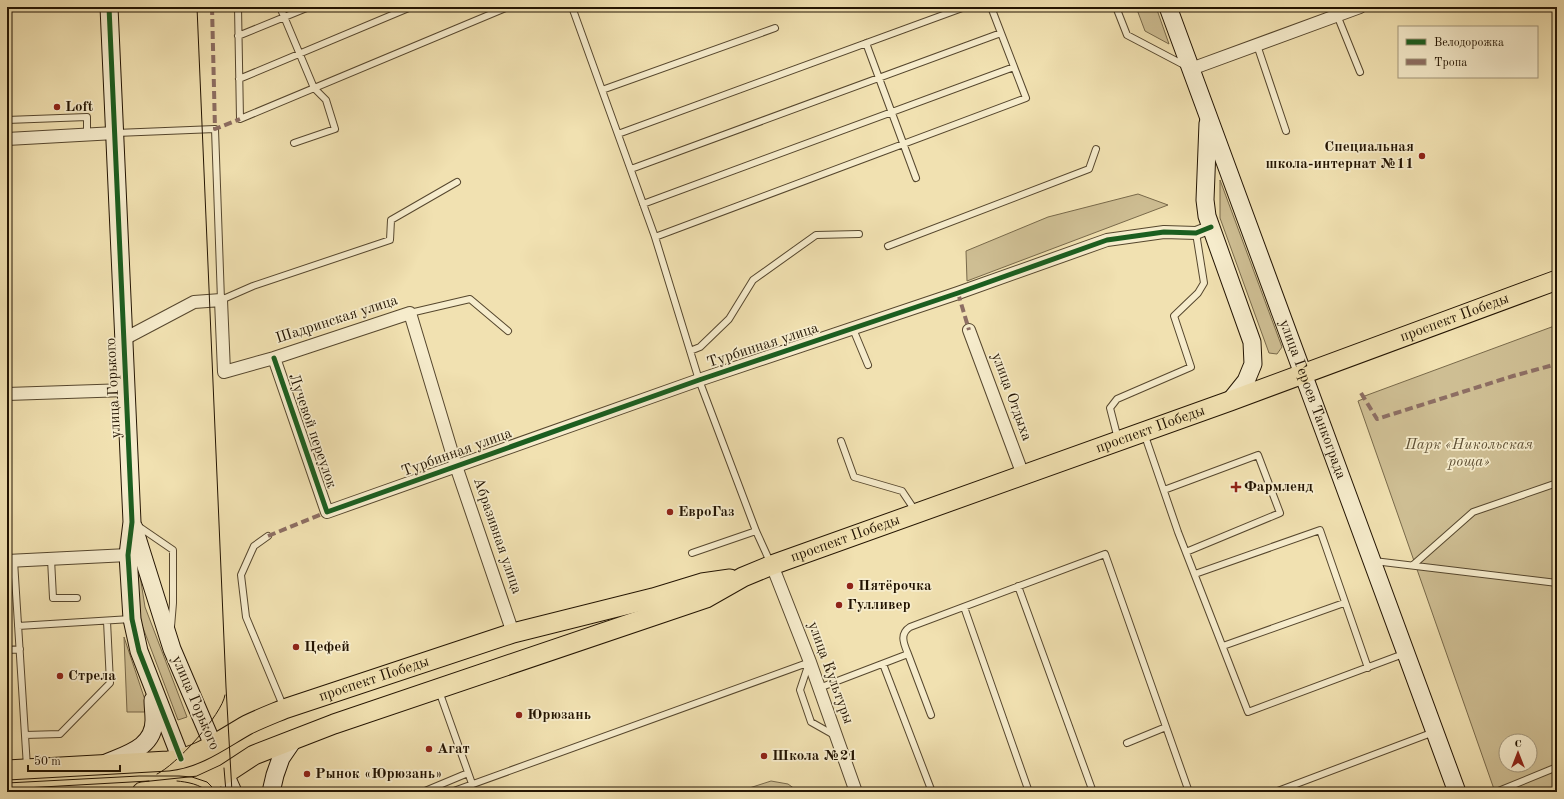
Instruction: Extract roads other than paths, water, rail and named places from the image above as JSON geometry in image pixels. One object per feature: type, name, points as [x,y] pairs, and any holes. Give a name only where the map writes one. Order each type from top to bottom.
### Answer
[{"type":"main road","name":"улица Горького","points":[[109,7],[132,522],[128,555],[132,619],[139,651],[194,790]]},
{"type":"main road","name":"улица Героев Танкограда","points":[[1168,7],[1458,792]]},
{"type":"main road","points":[[1208,115],[1205,200],[1207,216],[1252,342],[1253,364],[1246,381],[1230,401]]},
{"type":"main road","name":"проспект Победы","points":[[142,792],[194,790],[225,774],[254,755],[294,739],[437,688],[706,598],[743,577],[772,565],[1230,401],[1557,280]]},
{"type":"main road","name":"улица Горького","points":[[132,522],[169,640],[233,792]]},
{"type":"main road","name":"проспект Победы","points":[[7,770],[181,759],[213,745],[249,724],[284,709],[513,632],[653,598],[702,583],[743,577]]},
{"type":"main road","name":"улица Горького","points":[[102,764],[137,750],[149,738],[154,721],[151,682]]},
{"type":"main road","points":[[271,792],[281,758],[294,739]]},
{"type":"street","points":[[1191,69],[1360,7]]},
{"type":"street","points":[[7,139],[115,133]]},
{"type":"street","name":"Турбинная улица","points":[[327,512],[699,380],[966,291],[1107,240],[1164,232],[1196,233],[1211,227]]},
{"type":"street","points":[[124,339],[194,302],[221,300]]},
{"type":"street","name":"Шадринская улица","points":[[221,300],[224,372],[274,358],[410,313]]},
{"type":"street","name":"Абразивная улица","points":[[410,313],[456,466],[513,632]]},
{"type":"street","name":"улица Отдыха","points":[[969,330],[1023,475]]},
{"type":"street","name":"Лучевой переулок","points":[[274,358],[327,512]]},
{"type":"street","points":[[7,394],[127,390]]},
{"type":"street","points":[[11,561],[128,555]]},
{"type":"street","name":"улица Культуры","points":[[772,565],[820,688],[856,792]]},
{"type":"lane","points":[[238,7],[240,119],[508,7]]},
{"type":"lane","points":[[280,7],[314,88],[326,100],[335,128],[294,143]]},
{"type":"lane","points":[[238,36],[309,7]]},
{"type":"lane","points":[[239,79],[300,55],[411,7]]},
{"type":"lane","points":[[572,7],[655,237],[699,380],[756,531],[772,565]]},
{"type":"lane","points":[[618,134],[965,7]]},
{"type":"lane","points":[[655,237],[1026,98],[991,7]]},
{"type":"lane","points":[[1116,7],[1127,35],[1191,69]]},
{"type":"lane","points":[[1337,15],[1360,72]]},
{"type":"lane","points":[[602,90],[775,28]]},
{"type":"lane","points":[[631,169],[1001,33]]},
{"type":"lane","points":[[866,43],[916,178]]},
{"type":"lane","points":[[1257,45],[1286,131]]},
{"type":"lane","points":[[643,204],[1014,67]]},
{"type":"lane","points":[[7,120],[87,118],[87,134]]},
{"type":"lane","points":[[115,133],[215,128],[221,300],[253,286],[390,240],[391,220],[457,182]]},
{"type":"lane","points":[[888,246],[1089,169],[1096,149]]},
{"type":"lane","points":[[1119,441],[1110,408],[1117,400],[1191,367],[1174,316],[1198,293],[1204,283],[1196,233]]},
{"type":"lane","points":[[690,351],[700,347],[729,319],[753,280],[816,235],[859,234]]},
{"type":"lane","points":[[410,313],[470,299],[508,331]]},
{"type":"lane","points":[[853,329],[868,365]]},
{"type":"lane","points":[[1144,432],[1186,552],[1248,712],[1406,653]]},
{"type":"lane","points":[[841,441],[854,477],[902,491],[917,513]]},
{"type":"lane","points":[[1164,490],[1258,455],[1280,513],[1186,552]]},
{"type":"lane","points":[[1413,565],[1474,512],[1557,483]]},
{"type":"lane","points":[[132,522],[173,550],[173,604],[169,640]]},
{"type":"lane","points":[[1195,574],[1320,530],[1344,603],[1368,668]]},
{"type":"lane","points":[[692,553],[756,531]]},
{"type":"lane","points":[[268,536],[254,546],[241,575],[246,617],[284,709]]},
{"type":"lane","points":[[931,715],[903,640],[907,629],[1105,554],[1189,792]]},
{"type":"lane","points":[[51,559],[53,598],[77,598]]},
{"type":"lane","points":[[1372,560],[1557,583]]},
{"type":"lane","points":[[11,561],[20,649],[27,769]]},
{"type":"lane","points":[[1018,586],[1093,792]]},
{"type":"lane","points":[[1223,646],[1344,603]]},
{"type":"lane","points":[[964,607],[1029,792]]},
{"type":"lane","points":[[18,626],[132,619]]},
{"type":"lane","points":[[25,735],[60,734],[110,683],[107,621]]},
{"type":"lane","points":[[7,650],[20,649]]},
{"type":"lane","points":[[820,688],[908,654]]},
{"type":"lane","points":[[810,662],[800,690],[811,722],[837,736]]},
{"type":"lane","points":[[451,792],[810,662]]},
{"type":"lane","points":[[883,664],[932,792]]},
{"type":"lane","points":[[437,688],[475,792]]},
{"type":"lane","points":[[1127,743],[1166,728]]},
{"type":"lane","points":[[1275,792],[1435,732]]},
{"type":"lane","points":[[1496,792],[1557,767]]},
{"type":"lane","points":[[425,790],[468,773]]},
{"type":"tram line","points":[[197,7],[226,687],[232,792]]},
{"type":"tram line","points":[[157,774],[175,761],[197,739],[216,715],[225,695]]},
{"type":"tram line","points":[[224,768],[226,792]]},
{"type":"tram line","points":[[7,783],[139,776],[179,776],[192,777],[207,782],[217,792]]},
{"type":"tram line","points":[[7,789],[149,781]]},
{"type":"tram line","points":[[177,781],[197,785],[208,792]]},
{"type":"place","name":"Loft","points":[[57,107]]},
{"type":"place","name":"Специальная школа-интернат №11","points":[[1422,156]]},
{"type":"place","name":"Фармленд","points":[[1236,487]]},
{"type":"place","name":"ЕвроГаз","points":[[670,512]]},
{"type":"place","name":"Пятёрочка","points":[[850,586]]},
{"type":"place","name":"Гулливер","points":[[839,605]]},
{"type":"place","name":"Цефей","points":[[296,647]]},
{"type":"place","name":"Стрела","points":[[60,676]]},
{"type":"place","name":"Юрюзань","points":[[519,715]]},
{"type":"place","name":"Агат","points":[[429,749]]},
{"type":"place","name":"Школа №21","points":[[764,756]]},
{"type":"place","name":"Рынок «Юрюзань»","points":[[307,774]]},
{"type":"park label","name":"Парк «Никольская роща»","points":[[1469,454]]}]
